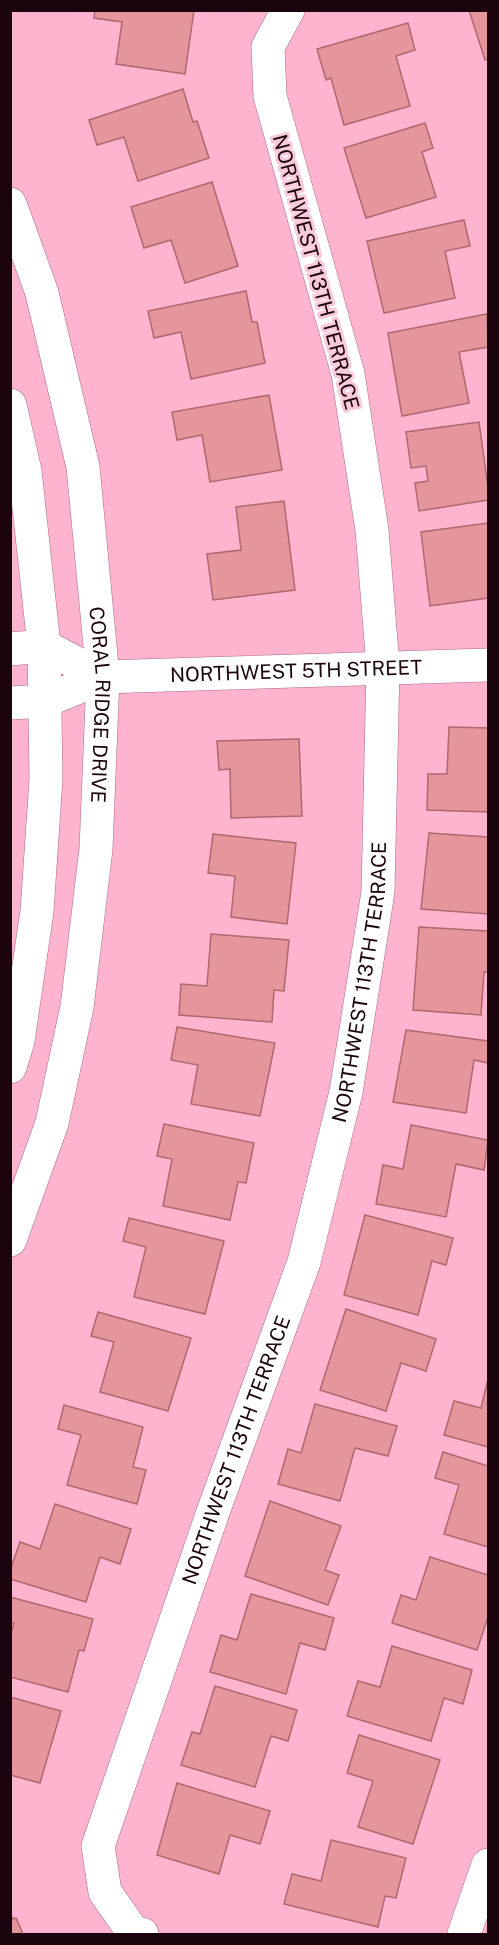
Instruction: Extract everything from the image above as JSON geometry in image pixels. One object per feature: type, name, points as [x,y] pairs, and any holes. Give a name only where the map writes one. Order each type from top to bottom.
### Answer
[{"type":"street","name":"NORTHWEST 113TH TERRACE","points":[[142,1935],[133,1932],[105,1892],[98,1846],[213,1512],[304,1262],[346,1092],[378,892],[383,667],[372,530],[348,374],[270,96],[267,47],[288,10]]},
{"type":"street","name":"CORAL RIDGE DRIVE","points":[[10,204],[42,293],[83,467],[103,677],[96,849],[77,1007],[51,1123],[10,1240]]},
{"type":"street","points":[[10,405],[25,471],[44,646],[46,779],[37,911],[18,1041],[10,1067]]},
{"type":"street","name":"NORTHWEST 5TH STREET","points":[[44,646],[103,677]]},
{"type":"street","points":[[10,649],[44,646]]},
{"type":"street","name":"NORTHWEST 5TH STREET","points":[[10,703],[45,701],[103,677],[489,665]]},
{"type":"street","points":[[464,1935],[489,1865]]},
{"type":"building","points":[[95,10],[194,10],[185,74],[116,64],[122,22],[94,18]]},
{"type":"building","points":[[469,10],[488,10],[488,59],[485,60]]},
{"type":"building","points":[[408,23],[415,50],[396,56],[410,106],[344,125],[331,78],[326,80],[317,49]]},
{"type":"building","points":[[183,89],[193,122],[197,121],[209,158],[138,181],[124,137],[97,145],[89,120]]},
{"type":"building","points":[[425,123],[433,148],[422,152],[436,197],[366,218],[344,148]]},
{"type":"building","points":[[212,182],[238,266],[185,283],[171,240],[144,248],[131,207]]},
{"type":"building","points":[[464,220],[470,246],[445,251],[455,298],[384,313],[367,241]]},
{"type":"building","points":[[246,291],[252,322],[257,322],[265,363],[191,379],[181,332],[154,338],[148,311]]},
{"type":"building","points":[[487,314],[488,347],[459,352],[469,403],[402,416],[388,333]]},
{"type":"building","points":[[269,395],[282,470],[210,482],[202,435],[177,440],[172,412]]},
{"type":"building","points":[[479,422],[488,500],[419,511],[415,483],[428,481],[426,466],[411,468],[406,432]]},
{"type":"building","points":[[284,501],[295,590],[213,600],[207,554],[241,550],[236,507]]},
{"type":"building","points":[[488,523],[488,598],[430,606],[421,532]]},
{"type":"building","points":[[449,727],[488,728],[488,812],[427,810],[428,774],[447,774]]},
{"type":"building","points":[[299,739],[302,816],[231,818],[230,769],[219,770],[217,741]]},
{"type":"building","points":[[429,833],[488,837],[488,914],[421,909]]},
{"type":"building","points":[[213,834],[296,843],[287,924],[231,917],[235,876],[208,873]]},
{"type":"building","points":[[419,927],[488,931],[488,972],[484,972],[481,1015],[413,1010]]},
{"type":"building","points":[[211,934],[289,940],[284,991],[274,990],[272,1022],[179,1015],[181,984],[207,986]]},
{"type":"building","points":[[177,1027],[275,1043],[260,1116],[191,1104],[198,1065],[171,1060]]},
{"type":"building","points":[[406,1030],[488,1041],[488,1063],[474,1060],[466,1113],[393,1102]]},
{"type":"building","points":[[164,1124],[254,1143],[246,1183],[238,1182],[230,1220],[163,1206],[172,1159],[157,1156]]},
{"type":"building","points":[[411,1125],[488,1140],[484,1170],[456,1164],[446,1217],[376,1204],[383,1165],[403,1169]]},
{"type":"building","points":[[365,1215],[453,1238],[446,1265],[432,1261],[418,1315],[344,1295]]},
{"type":"building","points":[[129,1218],[224,1241],[205,1314],[134,1297],[146,1247],[123,1241]]},
{"type":"building","points":[[346,1309],[436,1339],[426,1371],[401,1363],[386,1411],[320,1390]]},
{"type":"building","points":[[98,1312],[191,1338],[168,1411],[100,1392],[114,1342],[91,1336]]},
{"type":"building","points":[[488,1379],[488,1447],[444,1435],[454,1401],[481,1408]]},
{"type":"building","points":[[315,1404],[397,1426],[388,1456],[355,1448],[340,1501],[278,1484],[288,1449],[301,1453]]},
{"type":"building","points":[[64,1405],[143,1427],[133,1467],[146,1470],[137,1504],[67,1485],[81,1435],[58,1429]]},
{"type":"building","points":[[443,1452],[488,1466],[488,1547],[444,1534],[459,1485],[435,1478]]},
{"type":"building","points":[[270,1501],[341,1526],[325,1570],[339,1575],[328,1605],[245,1576]]},
{"type":"building","points":[[55,1504],[131,1529],[120,1564],[100,1557],[86,1602],[10,1579],[10,1571],[20,1542],[40,1549]]},
{"type":"building","points":[[430,1557],[488,1575],[488,1617],[477,1650],[392,1623],[401,1595],[416,1600]]},
{"type":"building","points":[[251,1594],[334,1618],[325,1650],[300,1643],[286,1694],[210,1672],[221,1635],[237,1640]]},
{"type":"building","points":[[10,1597],[93,1619],[84,1651],[79,1650],[68,1692],[10,1677],[10,1637],[14,1623],[10,1622]]},
{"type":"building","points":[[392,1646],[472,1670],[463,1704],[444,1698],[431,1741],[347,1716],[358,1681],[380,1687]]},
{"type":"building","points":[[215,1686],[297,1710],[288,1741],[271,1736],[255,1787],[181,1765],[192,1732],[200,1734]]},
{"type":"building","points":[[10,1697],[61,1711],[40,1783],[10,1775]]},
{"type":"building","points":[[359,1735],[440,1760],[413,1844],[358,1827],[373,1781],[347,1773]]},
{"type":"building","points":[[177,1783],[270,1811],[260,1844],[230,1835],[219,1874],[157,1855]]},
{"type":"building","points":[[331,1840],[406,1858],[396,1898],[385,1896],[378,1927],[284,1904],[292,1874],[321,1881]]},
{"type":"building","points":[[10,1913],[13,1919],[16,1918],[23,1934],[10,1934]]}]
